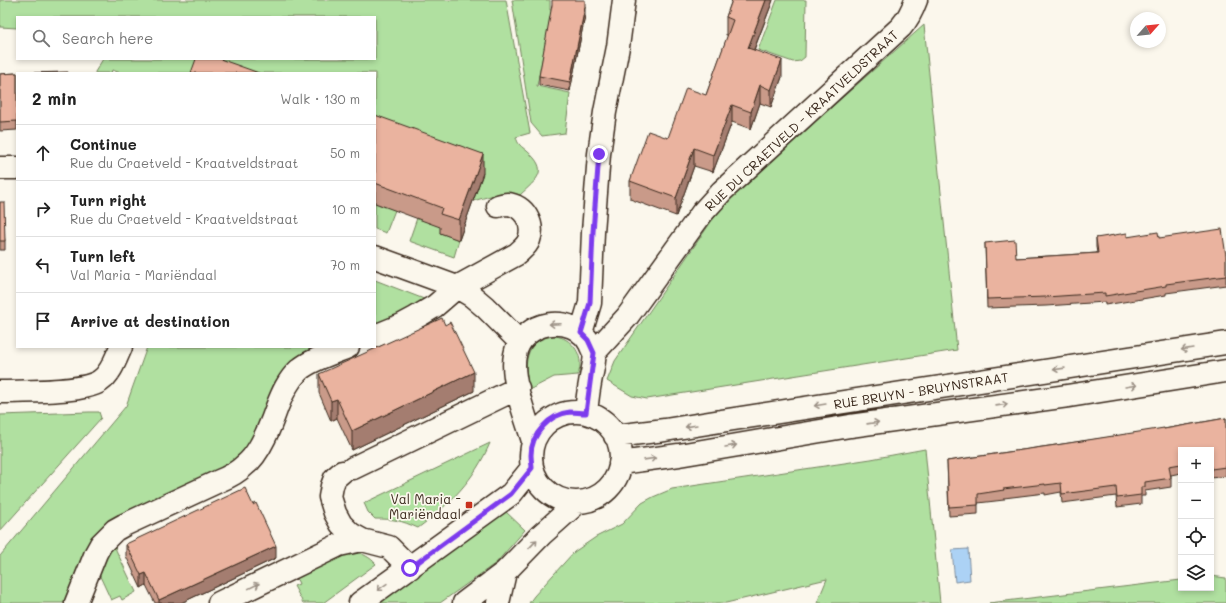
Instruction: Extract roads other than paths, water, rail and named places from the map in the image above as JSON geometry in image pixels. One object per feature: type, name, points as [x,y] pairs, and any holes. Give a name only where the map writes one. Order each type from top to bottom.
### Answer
[{"type":"street","points":[[581,333],[590,303],[593,232],[599,154],[605,112],[618,47],[624,0]]},
{"type":"street","name":"RUE DU CRAETVELD - KRAATVELDSTRAAT","points":[[594,353],[627,317],[702,213],[722,191],[901,27],[908,19],[916,0]]},
{"type":"street","points":[[0,168],[16,168]]},
{"type":"street","points":[[376,336],[402,325],[425,312],[457,287],[517,254],[524,247],[529,240],[531,230],[529,219],[523,211],[516,207],[507,204],[498,206]]},
{"type":"street","points":[[376,257],[457,287],[472,296],[486,308],[520,342]]},
{"type":"street","points":[[534,441],[522,406],[514,367],[515,354],[520,342],[529,332],[551,323],[563,324],[572,326],[588,340],[594,353],[586,413]]},
{"type":"street","name":"RUE BRUYN - BRUYNSTRAAT","points":[[615,436],[665,430],[1226,343]]},
{"type":"street","points":[[0,392],[60,390],[85,387],[100,381],[106,375],[121,348]]},
{"type":"street","points":[[76,603],[96,553],[101,544],[108,537],[124,525],[234,474],[247,465],[255,455],[271,423],[283,392],[290,380],[299,370],[310,363],[346,348]]},
{"type":"street","name":"RUE BRUYN - BRUYNSTRAAT","points":[[620,463],[679,455],[844,427],[1068,396],[1226,371]]},
{"type":"street","points":[[410,568],[389,547],[362,540],[351,534],[341,524],[335,513],[330,497],[335,478],[347,470],[518,388]]},
{"type":"street","points":[[570,412],[586,413],[598,418],[608,426],[615,436],[620,449],[620,463],[616,478],[606,490],[593,499],[578,502],[563,500],[552,495],[543,488],[536,479],[532,468],[531,454],[534,441],[542,427],[554,417],[570,412]]},
{"type":"street","points":[[360,603],[511,494],[532,468]]},
{"type":"street","points":[[464,603],[505,572],[541,535],[578,502]]},
{"type":"street","points":[[218,603],[339,545],[362,540]]},
{"type":"street","points":[[498,603],[505,572]]},
{"type":"water","points":[[968,549],[970,580],[955,582],[952,550]]},
{"type":"place","name":"Val Maria - Mariëndaal","points":[[469,505]]}]
